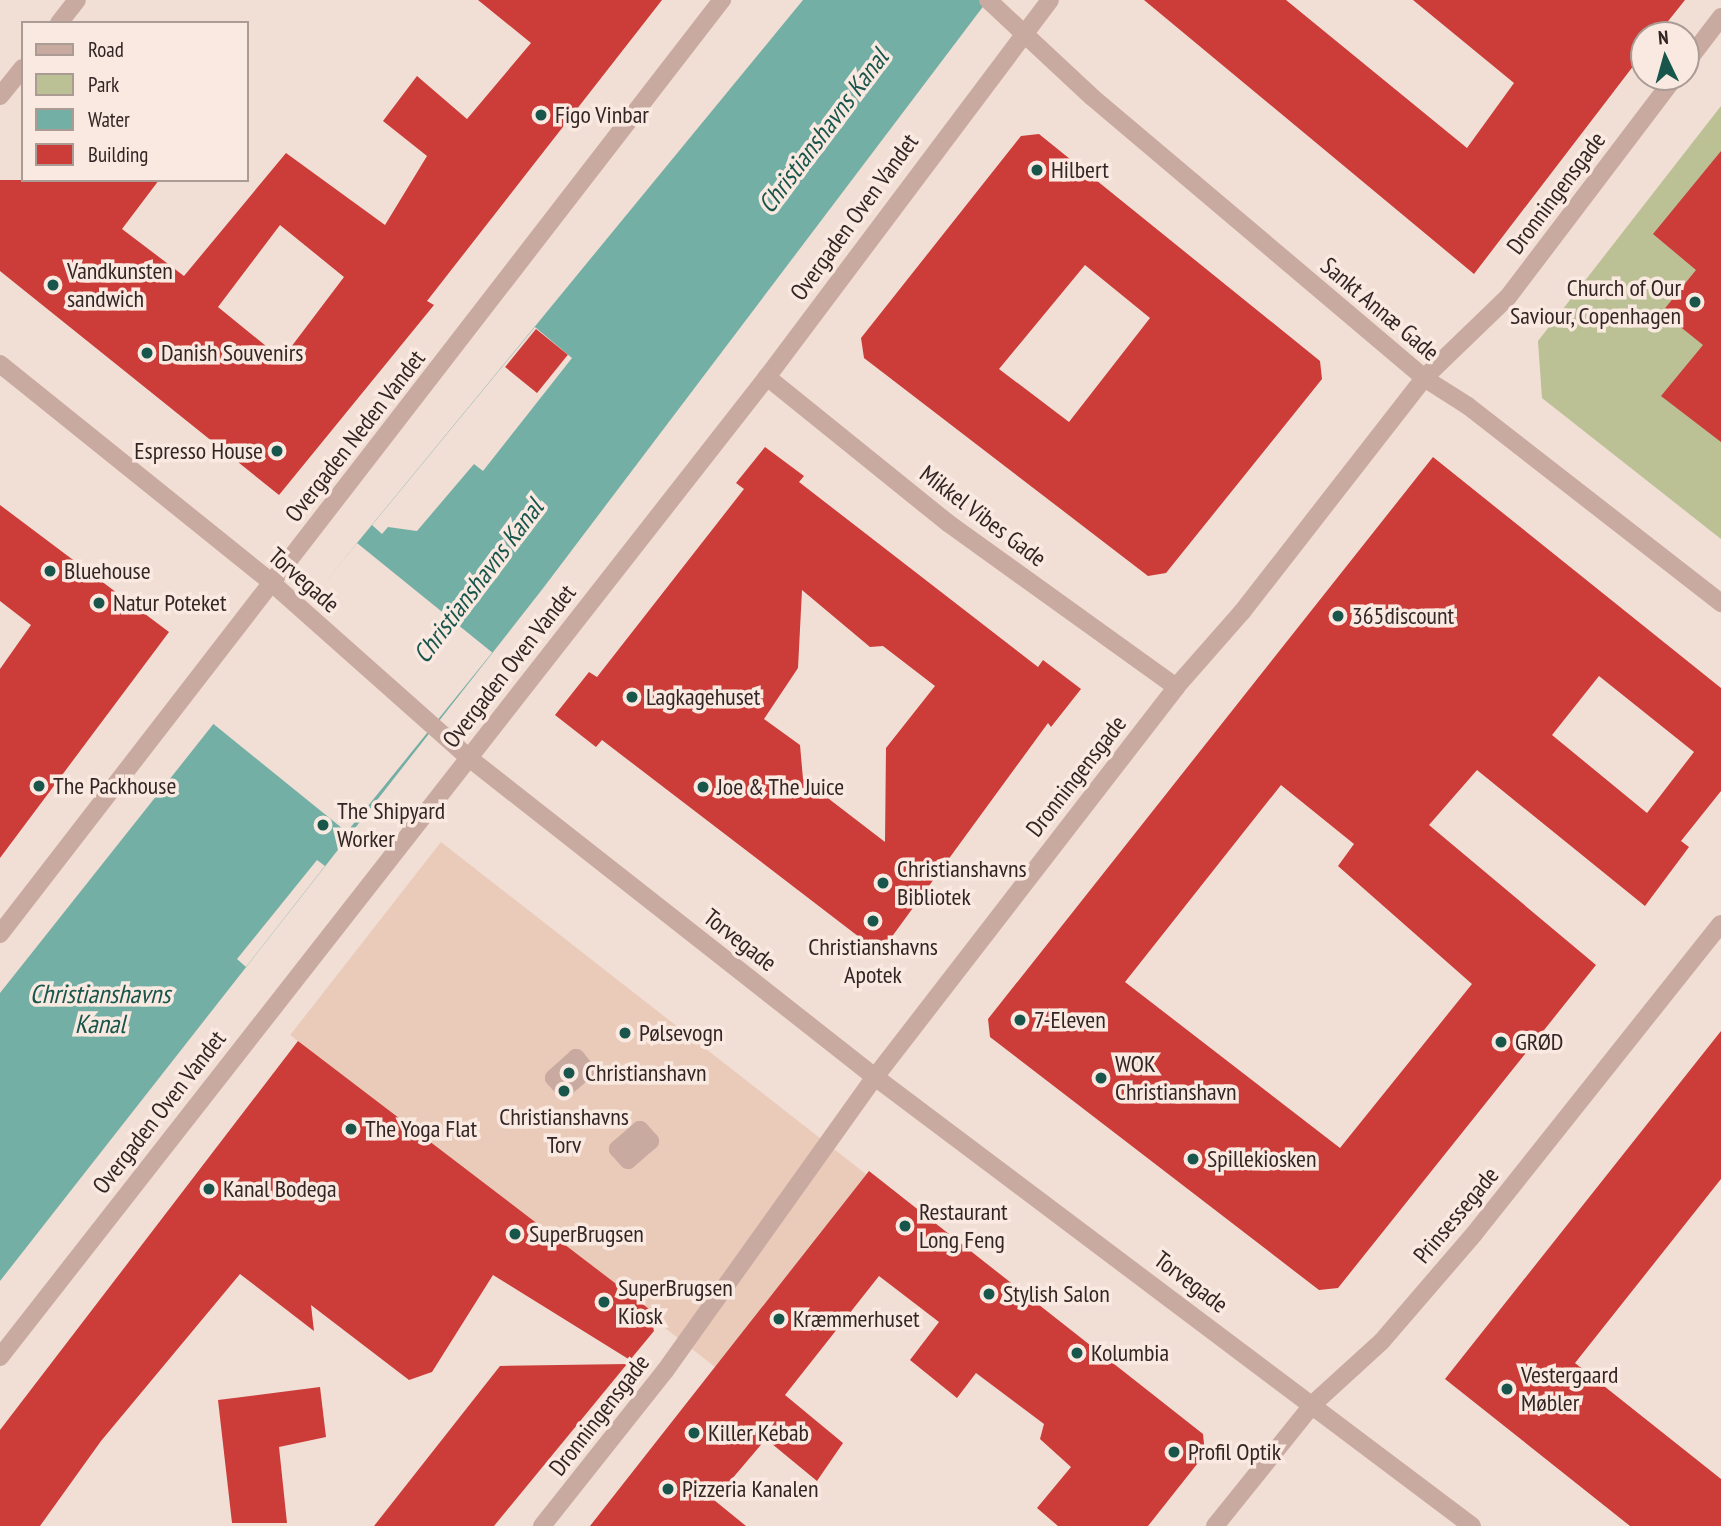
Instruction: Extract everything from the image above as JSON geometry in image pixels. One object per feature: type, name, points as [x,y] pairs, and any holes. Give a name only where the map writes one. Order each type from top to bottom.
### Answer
[{"type":"street","points":[[61,21],[77,0]]},
{"type":"street","name":"Overgaden Neden Vandet","points":[[0,934],[278,589],[722,0]]},
{"type":"street","name":"Sankt Annæ Gade","points":[[988,0],[1025,31],[1092,97],[1424,379],[1468,406],[1721,603]]},
{"type":"street","name":"Overgaden Oven Vandet","points":[[0,1357],[767,377],[1050,0]]},
{"type":"street","points":[[1700,45],[1721,17]]},
{"type":"street","points":[[0,96],[21,70]]},
{"type":"street","name":"Dronningensgade","points":[[542,1526],[665,1371],[875,1077],[1176,687],[1242,612],[1424,379],[1508,298],[1664,91]]},
{"type":"street","name":"Torvegade","points":[[0,364],[278,589],[468,758],[875,1077],[1472,1526]]},
{"type":"street","name":"Mikkel Vibes Gade","points":[[767,377],[948,523],[1176,687]]},
{"type":"street","name":"Prinsessegade","points":[[1215,1526],[1313,1404],[1382,1341],[1474,1234],[1721,924]]},
{"type":"green space","points":[[1721,106],[1721,539],[1542,398],[1538,341]]},
{"type":"shaded area","name":"Christianshavns Torv","points":[[441,842],[867,1174],[716,1368],[290,1035]]},
{"type":"water","name":"Christianshavns Kanal","points":[[803,0],[988,0],[544,587],[0,1281],[0,993],[357,543]]},
{"type":"pier","points":[[535,327],[572,358],[483,471],[474,464],[417,531],[388,527],[382,534],[372,525]]},
{"type":"pier","points":[[357,543],[492,653],[347,832],[212,723]]},
{"type":"pier","points":[[317,860],[325,866],[246,967],[237,959]]},
{"type":"building","points":[[478,0],[662,0],[427,301],[434,305],[279,495],[0,271],[0,180],[157,182],[122,229],[184,276],[286,153],[385,225],[427,156],[383,121],[417,76],[467,119],[531,43]],"holes":[[[280,225],[344,277],[282,359],[218,307]]]},
{"type":"building","points":[[1144,0],[1286,0],[1467,148],[1514,83],[1413,0],[1685,0],[1668,21],[1630,21],[1630,70],[1474,274]]},
{"type":"building","points":[[1039,134],[1320,361],[1322,379],[1166,573],[1148,576],[864,358],[861,338],[1021,136]],"holes":[[[1085,265],[1150,318],[1069,422],[999,369]]]},
{"type":"building","name":"Church of Our Saviour, Copenhagen","points":[[1721,151],[1721,442],[1661,396],[1703,345],[1662,312],[1696,270],[1653,234]]},
{"type":"building","points":[[536,329],[568,355],[537,393],[505,367]]},
{"type":"building","name":"Lagkagehuset","points":[[765,447],[804,476],[799,482],[1038,667],[1043,660],[1081,689],[1051,727],[1048,723],[880,953],[602,740],[596,747],[555,715],[589,672],[597,677],[744,489],[736,483]],"holes":[[[802,590],[870,647],[883,646],[935,686],[886,748],[885,842],[803,779],[800,745],[764,719],[798,668]]]},
{"type":"building","points":[[1433,457],[1721,688],[1721,791],[1681,841],[1689,847],[1645,906],[1477,770],[1429,825],[1596,965],[1338,1288],[1319,1290],[990,1037],[988,1019]],"holes":[[[1599,676],[1694,752],[1647,813],[1552,735]],[[1281,785],[1354,844],[1338,866],[1472,984],[1340,1148],[1125,982]]]},
{"type":"building","points":[[0,505],[169,632],[0,858],[0,669],[31,625],[0,601]]},
{"type":"building","points":[[1721,1031],[1721,1179],[1575,1363],[1721,1479],[1721,1526],[1630,1526],[1445,1379]]},
{"type":"building","points":[[298,1041],[649,1309],[654,1331],[630,1360],[493,1275],[432,1372],[409,1380],[311,1305],[314,1331],[240,1274],[101,1441],[40,1526],[0,1526],[0,1430]]},
{"type":"building","points":[[869,1171],[1203,1434],[1205,1454],[1148,1526],[1058,1526],[1037,1508],[1071,1467],[1040,1439],[1044,1424],[976,1373],[957,1398],[910,1360],[939,1322],[879,1276],[785,1395],[843,1443],[817,1481],[766,1439],[714,1500],[746,1526],[590,1526]]},
{"type":"building","points":[[627,1364],[494,1526],[374,1526],[500,1366]]},
{"type":"building","points":[[320,1387],[326,1437],[279,1447],[287,1523],[232,1523],[218,1400]]},
{"type":"place","name":"Figo Vinbar","points":[[541,115]]},
{"type":"place","name":"Hilbert","points":[[1037,170]]},
{"type":"place","name":"Vandkunsten sandwich","points":[[53,285]]},
{"type":"place","name":"Church of Our Saviour, Copenhagen","points":[[1695,302]]},
{"type":"place","name":"Danish Souvenirs","points":[[147,353]]},
{"type":"place","name":"Espresso House","points":[[277,451]]},
{"type":"place","name":"Bluehouse","points":[[50,571]]},
{"type":"place","name":"Natur Poteket","points":[[99,603]]},
{"type":"place","name":"365discount","points":[[1338,616]]},
{"type":"place","name":"Lagkagehuset","points":[[632,697]]},
{"type":"place","name":"The Packhouse","points":[[39,786]]},
{"type":"place","name":"Joe & The Juice","points":[[703,787]]},
{"type":"place","name":"The Shipyard Worker","points":[[323,825]]},
{"type":"place","name":"Christianshavns Bibliotek","points":[[883,883]]},
{"type":"place","name":"Christianshavns Apotek","points":[[873,921]]},
{"type":"place","name":"7-Eleven","points":[[1020,1020]]},
{"type":"place","name":"Pølsevogn","points":[[625,1033]]},
{"type":"place","name":"GRØD","points":[[1501,1042]]},
{"type":"place","name":"Christianshavn","points":[[569,1073]]},
{"type":"place","name":"WOK Christianshavn","points":[[1101,1078]]},
{"type":"place","name":"Christianshavns Torv","points":[[564,1091]]},
{"type":"place","name":"The Yoga Flat","points":[[351,1129]]},
{"type":"place","name":"Spillekiosken","points":[[1193,1159]]},
{"type":"place","name":"Kanal Bodega","points":[[209,1189]]},
{"type":"place","name":"Restaurant Long Feng","points":[[905,1226]]},
{"type":"place","name":"SuperBrugsen","points":[[515,1234]]},
{"type":"place","name":"Stylish Salon","points":[[989,1294]]},
{"type":"place","name":"SuperBrugsen Kiosk","points":[[604,1302]]},
{"type":"place","name":"Kræmmerhuset","points":[[779,1319]]},
{"type":"place","name":"Kolumbia","points":[[1077,1353]]},
{"type":"place","name":"Vestergaard Møbler","points":[[1507,1389]]},
{"type":"place","name":"Killer Kebab","points":[[694,1433]]},
{"type":"place","name":"Profil Optik","points":[[1174,1452]]},
{"type":"place","name":"Pizzeria Kanalen","points":[[668,1489]]}]
